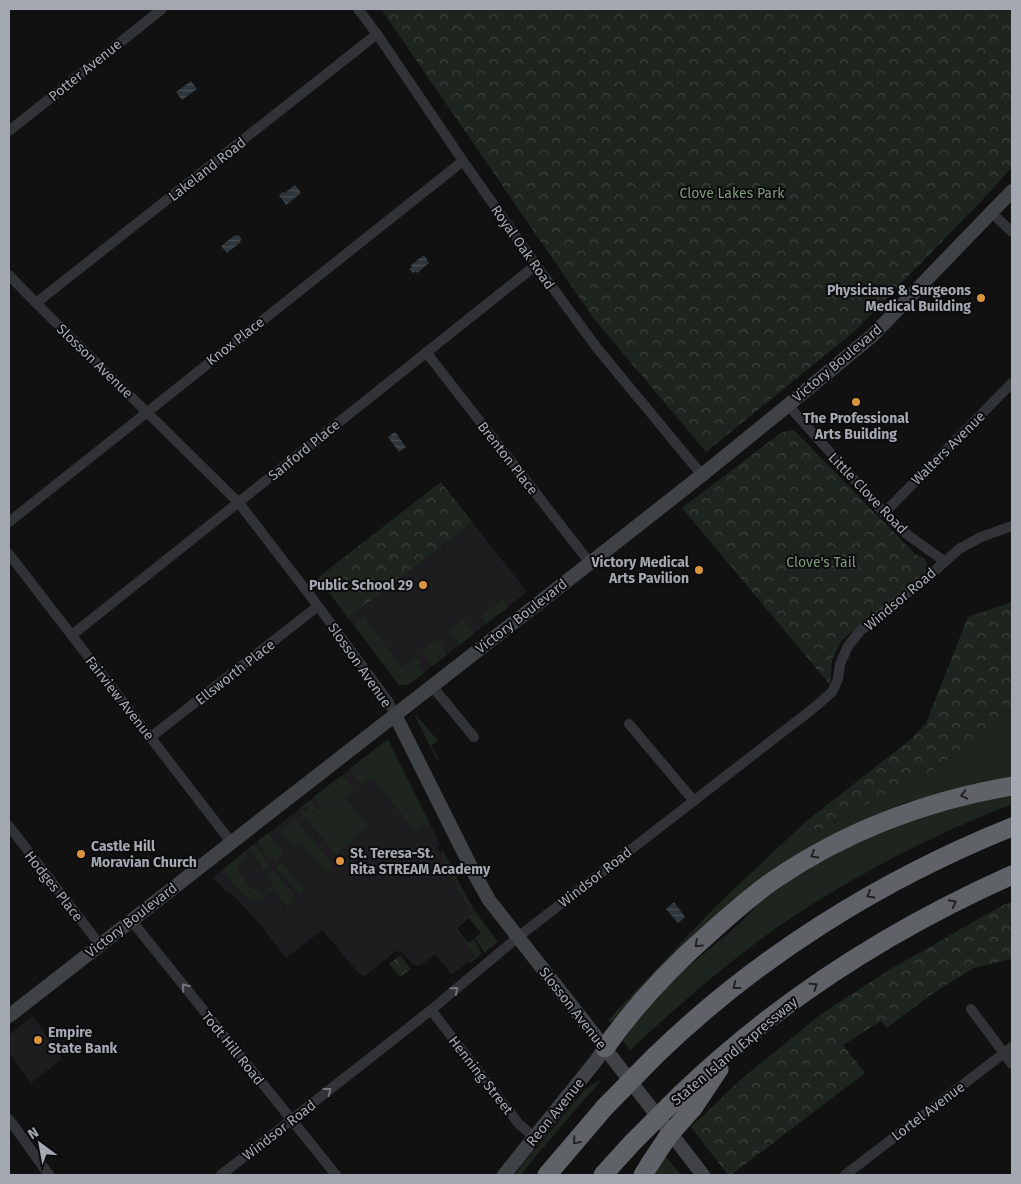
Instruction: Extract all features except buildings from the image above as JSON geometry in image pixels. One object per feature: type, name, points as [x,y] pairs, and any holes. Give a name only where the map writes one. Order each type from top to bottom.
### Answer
[{"type":"highway","points":[[605,1048],[645,997],[687,954],[761,889],[787,871],[847,837],[900,815],[960,796],[1012,786]]},
{"type":"highway","points":[[547,1175],[605,1107],[654,1056],[726,993],[774,957],[825,922],[878,891],[969,845],[1012,827]]},
{"type":"highway","name":"Staten Island Expressway","points":[[603,1175],[633,1142],[687,1101],[734,1047],[803,993],[902,930],[938,910],[1012,875]]},
{"type":"highway","points":[[647,1168],[687,1101]]},
{"type":"main road","name":"Victory Boulevard","points":[[9,1016],[590,563],[788,405],[873,335],[1012,191]]},
{"type":"main road","name":"Slosson Avenue","points":[[395,715],[489,900],[703,1175]]},
{"type":"main road","name":"Reon Avenue","points":[[504,1175],[605,1048]]},
{"type":"street","name":"Potter Avenue","points":[[9,131],[162,9]]},
{"type":"street","name":"Royal Oak Road","points":[[358,9],[536,265],[597,348],[702,475]]},
{"type":"street","name":"Lakeland Road","points":[[36,304],[377,34]]},
{"type":"street","name":"Knox Place","points":[[9,522],[463,160]]},
{"type":"street","points":[[992,213],[1012,232]]},
{"type":"street","name":"Sanford Place","points":[[72,635],[536,265]]},
{"type":"street","name":"Slosson Avenue","points":[[9,274],[36,304],[239,503],[388,701],[395,715]]},
{"type":"street","name":"Brenton Place","points":[[426,352],[590,563]]},
{"type":"street","name":"Walters Avenue","points":[[884,513],[1012,383]]},
{"type":"street","name":"Little Clove Road","points":[[788,405],[884,513],[908,535],[944,562]]},
{"type":"street","points":[[944,562],[967,544],[1012,526]]},
{"type":"street","name":"Fairview Avenue","points":[[9,554],[231,842]]},
{"type":"street","name":"Windsor Road","points":[[221,1175],[431,1010],[518,937],[815,707],[832,692],[838,679],[840,664],[848,646],[861,630],[944,562]]},
{"type":"street","name":"Ellsworth Place","points":[[151,738],[318,606]]},
{"type":"street","points":[[432,686],[474,737]]},
{"type":"street","points":[[629,724],[694,801]]},
{"type":"street","name":"Hodges Place","points":[[9,826],[100,945]]},
{"type":"street","name":"Todt Hill Road","points":[[131,920],[336,1175]]},
{"type":"street","points":[[971,1009],[1008,1050],[1012,1064]]},
{"type":"street","name":"Henning Street","points":[[431,1010],[519,1124],[534,1138]]},
{"type":"street","name":"Lortel Avenue","points":[[844,1175],[1008,1050]]},
{"type":"street","points":[[9,1119],[49,1175]]},
{"type":"shaded area","points":[[191,81],[197,89],[182,100],[176,92]]},
{"type":"shaded area","points":[[295,185],[301,193],[286,205],[279,195]]},
{"type":"shaded area","points":[[235,235],[242,239],[240,240],[241,242],[227,253],[221,246]]},
{"type":"shaded area","points":[[424,255],[429,263],[417,273],[416,271],[413,273],[409,269],[412,267],[411,265]]},
{"type":"shaded area","points":[[395,432],[406,447],[399,452],[388,437]]},
{"type":"shaded area","name":"Public School 29","points":[[441,482],[527,592],[408,685],[399,685],[318,578]]},
{"type":"shaded area","name":"St. Teresa-St. Rita STREAM Academy","points":[[388,739],[440,844],[437,846],[440,852],[443,851],[475,911],[453,928],[475,956],[452,975],[435,954],[421,965],[413,965],[401,952],[396,951],[365,976],[360,975],[323,931],[286,958],[263,928],[235,897],[224,890],[213,877]]},
{"type":"shaded area","points":[[674,902],[685,917],[678,923],[666,909]]},
{"type":"shaded area","points":[[33,1016],[62,1059],[31,1083],[9,1053],[9,1035]]},
{"type":"green space","name":"Clove Lakes Park","points":[[381,9],[1012,9],[1012,167],[855,331],[706,452],[594,319]]},
{"type":"green space","name":"Clove's Tail","points":[[794,430],[915,554],[925,559],[928,567],[926,571],[841,641],[832,660],[830,685],[682,508],[782,432]]},
{"type":"green space","points":[[441,482],[472,522],[365,605],[334,565]]},
{"type":"green space","points":[[334,565],[365,605],[348,618],[318,578]]},
{"type":"green space","points":[[503,599],[509,607],[486,624],[480,617]]},
{"type":"green space","points":[[1012,602],[1012,717],[927,774],[871,802],[818,832],[804,823],[911,739],[926,723],[968,617]]},
{"type":"green space","points":[[364,617],[401,667],[415,656],[420,663],[417,665],[423,674],[408,685],[399,685],[354,625]]},
{"type":"green space","points":[[464,619],[474,634],[460,645],[450,634],[449,630]]},
{"type":"green space","points":[[436,640],[440,642],[447,655],[433,666],[421,651]]},
{"type":"green space","points":[[415,716],[438,741],[431,746],[438,757],[437,760]]},
{"type":"green space","points":[[1012,717],[1012,777],[904,803],[822,840],[755,882],[676,952],[611,1023],[608,1020],[715,907],[804,823],[818,832],[871,802],[927,774]]},
{"type":"green space","points":[[388,739],[430,825],[427,827],[426,825],[416,832],[374,780],[370,778],[362,785],[349,769]]},
{"type":"green space","points":[[342,775],[355,790],[347,797],[348,801],[369,827],[336,854],[300,812],[309,810],[309,807],[298,809],[310,800],[315,808],[320,809],[321,804],[313,797]]},
{"type":"green space","points":[[1012,791],[1012,804],[926,841],[817,901],[728,965],[630,1050],[623,1041],[633,1026],[675,978],[739,924],[771,890],[878,830]]},
{"type":"green space","points":[[295,818],[333,865],[325,872],[300,841],[293,846],[280,831]]},
{"type":"green space","points":[[268,833],[284,853],[276,860],[273,856],[269,859],[257,841]]},
{"type":"green space","points":[[254,844],[270,866],[265,870],[248,849]]},
{"type":"green space","points":[[245,851],[248,858],[239,866],[237,871],[251,888],[262,893],[264,896],[256,900],[244,896],[222,870]]},
{"type":"green space","points":[[443,851],[473,908],[470,910],[440,853]]},
{"type":"green space","points":[[282,863],[304,890],[299,894],[275,867]]},
{"type":"green space","points":[[272,869],[294,894],[292,897],[295,901],[287,907],[273,890],[267,894],[265,891],[274,884],[267,874]]},
{"type":"green space","points":[[1012,902],[1012,959],[974,968],[929,996],[887,1028],[881,1021],[843,1045],[865,1073],[731,1175],[728,1175],[691,1127],[739,1081],[821,1014],[889,970],[1003,905]]},
{"type":"green space","points":[[475,911],[498,942],[484,952],[475,938],[481,933],[469,918],[457,928],[468,943],[474,939],[481,952],[481,955],[470,963],[468,962],[475,956],[453,928]]},
{"type":"green space","points":[[400,955],[411,969],[400,977],[389,964]]},
{"type":"green space","points":[[603,1078],[521,1175],[514,1175],[585,1089]]},
{"type":"green space","points":[[664,1154],[681,1175],[651,1175]]},
{"type":"place","name":"Physicians & Surgeons Medical Building","points":[[981,298]]},
{"type":"place","name":"The Professional Arts Building","points":[[856,402]]},
{"type":"place","name":"Victory Medical Arts Pavilion","points":[[699,570]]},
{"type":"place","name":"Public School 29","points":[[423,585]]},
{"type":"place","name":"Castle Hill Moravian Church","points":[[81,854]]},
{"type":"place","name":"St. Teresa-St. Rita STREAM Academy","points":[[340,861]]},
{"type":"place","name":"Empire State Bank","points":[[38,1040]]}]
